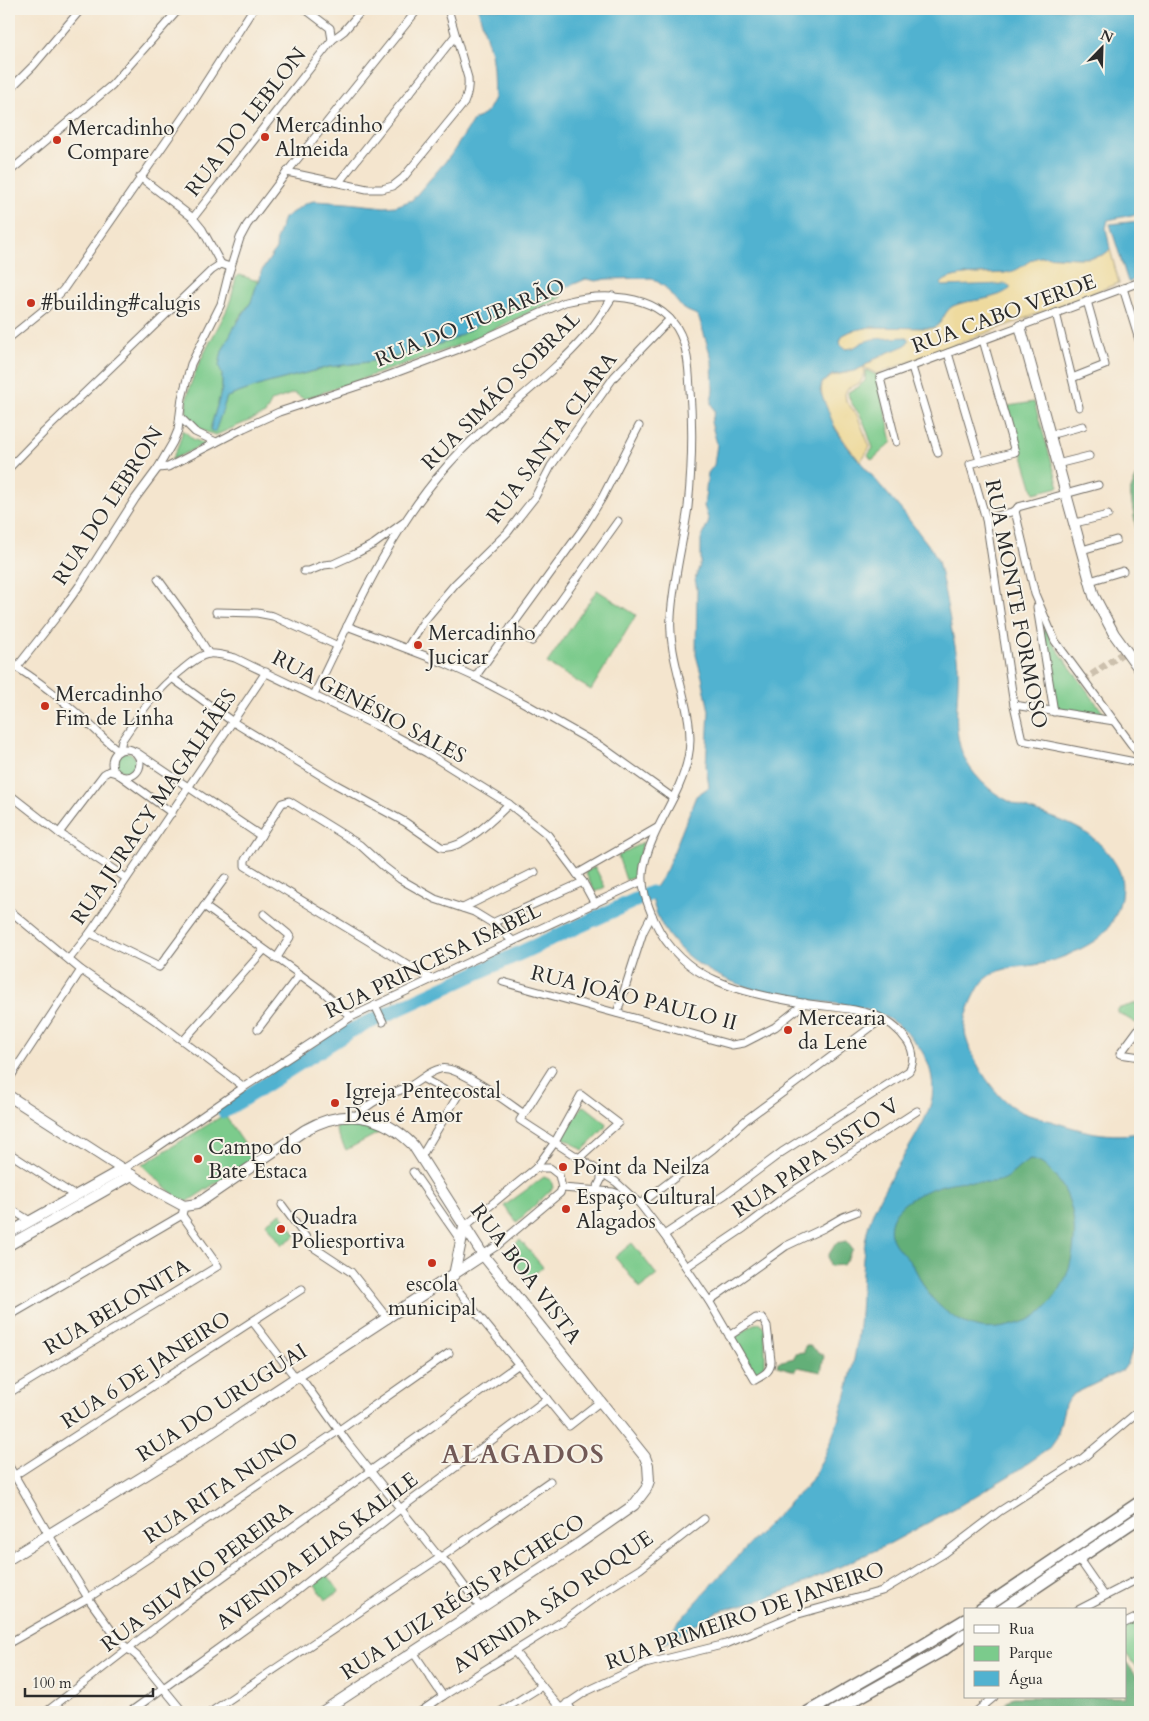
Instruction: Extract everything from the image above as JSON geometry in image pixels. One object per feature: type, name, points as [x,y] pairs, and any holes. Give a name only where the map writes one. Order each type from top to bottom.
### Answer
[{"type":"main road","points":[[1020,326],[1094,596],[1106,620],[1140,670]]},
{"type":"main road","points":[[9,1096],[172,1200],[183,1210]]},
{"type":"main road","name":"RUA BOA VISTA","points":[[183,1210],[197,1204],[305,1130],[330,1118],[356,1116],[370,1118],[395,1130],[409,1141],[421,1157],[483,1255],[639,1448],[650,1473],[646,1489],[634,1505],[624,1513]]},
{"type":"main road","points":[[9,1233],[123,1169]]},
{"type":"main road","points":[[9,1245],[132,1176]]},
{"type":"main road","points":[[451,1276],[464,1227]]},
{"type":"main road","name":"RUA DO URUGUAI","points":[[9,1560],[298,1378],[483,1255]]},
{"type":"main road","points":[[983,1608],[1140,1502]]},
{"type":"main road","name":"RUA LUIZ RÉGIS PACHECO","points":[[322,1712],[624,1513]]},
{"type":"main road","points":[[1005,1608],[1140,1517]]},
{"type":"main road","points":[[808,1712],[897,1662],[964,1621]]},
{"type":"main road","points":[[833,1712],[943,1650],[964,1635]]},
{"type":"street","points":[[9,90],[33,66],[81,9]]},
{"type":"street","points":[[9,172],[112,84],[179,9]]},
{"type":"street","points":[[9,338],[46,308],[63,290],[190,107],[253,9]]},
{"type":"street","name":"RUA DO LEBLON","points":[[221,264],[202,229],[193,218],[332,40],[330,28],[306,9]]},
{"type":"street","points":[[332,40],[344,31],[363,9]]},
{"type":"street","name":"RUA DO LEBRON","points":[[17,667],[61,611],[135,499],[158,468],[173,442],[178,430],[186,381],[191,364],[221,304],[230,267],[240,238],[247,225],[287,172],[418,9]]},
{"type":"street","points":[[287,172],[367,189],[382,189],[393,186],[403,178],[464,103],[468,94],[469,86],[448,9]]},
{"type":"street","points":[[339,182],[455,36]]},
{"type":"street","points":[[140,177],[193,218]]},
{"type":"street","points":[[9,468],[44,432],[221,264],[230,267]]},
{"type":"street","name":"RUA CABO VERDE","points":[[896,442],[880,378],[1140,282]]},
{"type":"street","points":[[1123,288],[1140,343]]},
{"type":"street","name":"RUA DO TUBARÃO","points":[[158,468],[168,467],[278,412],[379,379],[475,343],[565,302],[613,296],[635,300],[650,306],[670,319],[678,329],[687,358],[693,443],[687,509],[670,619],[671,643],[677,675],[687,709],[690,734],[689,756],[680,784],[650,846],[643,885]]},
{"type":"street","name":"RUA SIMÃO SOBRAL","points":[[314,695],[357,604],[405,521],[448,465],[471,441],[579,343],[602,314],[613,296]]},
{"type":"street","points":[[1072,378],[1105,365],[1088,301]]},
{"type":"street","points":[[1056,313],[1079,407]]},
{"type":"street","name":"RUA SANTA CLARA","points":[[407,648],[424,621],[455,584],[508,532],[525,510],[551,466],[614,377],[670,319]]},
{"type":"street","name":"RUA MONTE FORMOSO","points":[[983,340],[1015,452],[970,464],[986,519],[1014,705],[1024,741],[1140,763]]},
{"type":"street","points":[[948,353],[980,461]]},
{"type":"street","points":[[912,367],[938,453]]},
{"type":"street","points":[[180,417],[195,432],[216,442]]},
{"type":"street","points":[[475,677],[584,527],[602,498],[639,426]]},
{"type":"street","points":[[1049,435],[1083,426]]},
{"type":"street","points":[[1057,464],[1089,456]]},
{"type":"street","points":[[986,519],[1016,511],[1018,507],[1098,485]]},
{"type":"street","points":[[1016,511],[1035,594],[1054,712]]},
{"type":"street","points":[[1074,523],[1108,515]]},
{"type":"street","points":[[304,571],[333,564],[353,555],[374,544],[405,521]]},
{"type":"street","points":[[511,627],[532,641],[618,521]]},
{"type":"street","points":[[1082,550],[1116,540]]},
{"type":"street","points":[[1090,580],[1123,572]]},
{"type":"street","points":[[158,579],[190,623],[209,654],[196,660],[172,678],[149,701],[122,740],[112,764],[114,773],[172,813]]},
{"type":"street","points":[[1035,594],[1055,641],[1140,756]]},
{"type":"street","points":[[216,612],[273,616],[338,646]]},
{"type":"street","points":[[347,626],[407,648],[475,677],[602,748],[673,798]]},
{"type":"street","name":"RUA GENÉSIO SALES","points":[[209,654],[235,658],[314,695],[427,753],[509,804],[548,835],[562,851],[576,874],[584,882],[594,904]]},
{"type":"street","points":[[9,663],[17,667],[90,725],[117,752]]},
{"type":"street","name":"RUA JURACY MAGALHÃES","points":[[69,960],[90,933],[266,672]]},
{"type":"street","points":[[172,678],[233,722],[336,784],[399,818],[441,847],[457,846],[497,816],[509,804]]},
{"type":"street","points":[[1014,705],[1114,722]]},
{"type":"street","points":[[117,752],[127,748],[136,752],[261,836]]},
{"type":"street","points":[[59,834],[104,774],[114,773],[129,777],[138,771],[140,761],[136,752]]},
{"type":"street","points":[[9,794],[59,834],[126,878]]},
{"type":"street","points":[[431,979],[245,866],[245,860],[282,803],[289,801],[360,844],[400,879],[435,899],[474,912],[492,923],[513,940]]},
{"type":"street","points":[[576,874],[658,828]]},
{"type":"street","points":[[463,908],[535,872]]},
{"type":"street","points":[[90,933],[159,966],[225,878]]},
{"type":"street","points":[[492,923],[584,882]]},
{"type":"street","points":[[643,885],[647,902],[657,927],[669,945],[698,972],[737,988],[805,1004],[863,1011],[889,1022],[910,1044],[913,1056],[913,1064],[908,1071],[782,1152],[726,1194],[664,1235]]},
{"type":"street","name":"RUA PRINCESA ISABEL","points":[[123,1169],[351,1017],[513,940],[594,904],[643,885]]},
{"type":"street","points":[[204,906],[332,999],[351,1017]]},
{"type":"street","points":[[9,910],[81,970],[160,1023],[244,1087]]},
{"type":"street","points":[[264,914],[290,937],[276,959]]},
{"type":"street","points":[[617,1013],[643,932],[652,916]]},
{"type":"street","points":[[183,1041],[264,950]]},
{"type":"street","points":[[9,1079],[81,970]]},
{"type":"street","points":[[258,1029],[299,975]]},
{"type":"street","name":"RUA JOÃO PAULO II","points":[[503,982],[732,1045],[744,1043],[775,1027],[805,1004]]},
{"type":"street","points":[[375,1005],[383,1022]]},
{"type":"street","points":[[637,1202],[713,1149],[747,1119],[882,1019]]},
{"type":"street","points":[[1140,1027],[1120,1054],[1140,1057]]},
{"type":"street","points":[[356,1116],[373,1101],[424,1078],[439,1069],[445,1068],[453,1069],[524,1114]]},
{"type":"street","points":[[552,1070],[520,1120],[625,1189],[664,1235],[686,1267],[709,1301],[729,1336],[755,1380],[767,1372],[771,1366],[768,1331],[763,1319],[756,1318],[729,1336]]},
{"type":"street","points":[[421,1157],[457,1097],[424,1078]]},
{"type":"street","points":[[464,1227],[536,1168],[555,1142],[582,1095],[618,1124],[579,1158]]},
{"type":"street","name":"RUA PAPA SISTO V","points":[[686,1267],[744,1228],[787,1195],[917,1112]]},
{"type":"street","points":[[9,1153],[75,1196]]},
{"type":"street","points":[[483,1255],[498,1245],[556,1197],[562,1188],[559,1175],[555,1171],[544,1167],[536,1168]]},
{"type":"street","name":"RUA BOA VISTA","points":[[413,1172],[461,1241]]},
{"type":"street","points":[[596,1190],[601,1180],[601,1172]]},
{"type":"street","points":[[562,1188],[613,1192],[637,1202]]},
{"type":"street","points":[[282,1205],[314,1247],[351,1272],[388,1319]]},
{"type":"street","points":[[9,1208],[30,1221]]},
{"type":"street","points":[[9,1316],[183,1210]]},
{"type":"street","name":"RUA BELONITA","points":[[9,1393],[218,1266],[183,1210]]},
{"type":"street","points":[[709,1301],[786,1246],[856,1212]]},
{"type":"street","points":[[451,1276],[569,1426],[601,1401]]},
{"type":"street","name":"RUA 6 DE JANEIRO","points":[[11,1477],[302,1289]]},
{"type":"street","points":[[253,1322],[292,1373],[304,1382],[338,1431],[400,1509],[447,1563],[480,1607]]},
{"type":"street","name":"RUA RITA NUNO","points":[[9,1643],[88,1598],[338,1431],[448,1353]]},
{"type":"street","name":"RUA SILVAIO PEREIRA","points":[[46,1712],[188,1602],[519,1364]]},
{"type":"street","name":"AVENIDA ELIAS KALILE","points":[[130,1712],[280,1604],[400,1509],[547,1399]]},
{"type":"street","name":"RUA PRIMEIRO DE JANEIRO","points":[[558,1710],[603,1682],[645,1664],[726,1644],[795,1615],[882,1591],[945,1553],[1000,1511],[1083,1458],[1140,1410]]},
{"type":"street","points":[[9,1466],[11,1477],[88,1598],[119,1641],[138,1657],[183,1712]]},
{"type":"street","points":[[211,1712],[441,1557],[550,1480]]},
{"type":"street","name":"AVENIDA SÃO ROQUE","points":[[420,1712],[563,1621],[601,1593],[640,1569],[704,1519]]},
{"type":"street","points":[[1079,1559],[1104,1595]]},
{"type":"street","points":[[1081,1608],[1140,1578]]},
{"type":"street","points":[[1126,1623],[1140,1616]]},
{"type":"street","points":[[413,1652],[443,1696]]},
{"type":"street","points":[[515,1652],[558,1710]]},
{"type":"street","points":[[500,1712],[542,1686]]},
{"type":"street","points":[[976,1712],[993,1698]]},
{"type":"street","points":[[567,1703],[573,1712]]},
{"type":"green space","points":[[240,275],[260,280],[251,302],[239,318],[222,351],[219,366],[222,374],[222,389],[210,429],[215,431],[227,397],[264,384],[329,367],[397,356],[450,341],[508,307],[560,291],[562,297],[451,348],[304,399],[294,393],[272,401],[265,414],[216,435],[196,427],[188,417],[186,406],[193,378],[228,307],[236,277]]},
{"type":"green space","points":[[866,370],[878,376],[892,442],[872,460],[868,455],[873,448],[863,420],[851,402],[848,392],[857,388],[865,381]]},
{"type":"green space","points":[[1034,402],[1059,487],[1034,493],[1008,406]]},
{"type":"green space","points":[[183,430],[193,439],[205,444],[171,460],[178,447]]},
{"type":"green space","points":[[1140,470],[1140,553],[1130,492]]},
{"type":"green space","points":[[597,590],[636,615],[591,690],[547,663]]},
{"type":"green space","points":[[1047,629],[1052,642],[1107,718],[1056,710],[1043,630]]},
{"type":"green space","points":[[126,752],[133,755],[136,762],[133,769],[126,772],[119,769],[116,762],[119,755]]},
{"type":"green space","points":[[643,842],[635,877],[626,880],[618,856]]},
{"type":"green space","points":[[595,867],[605,887],[595,892],[585,872]]},
{"type":"green space","points":[[1140,1002],[1139,1025],[1117,1012],[1117,1009]]},
{"type":"green space","points":[[582,1106],[605,1122],[606,1125],[583,1150],[562,1137]]},
{"type":"green space","name":"Campo do Bate Estaca","points":[[222,1116],[226,1117],[254,1158],[187,1202],[179,1200],[142,1165]]},
{"type":"green space","points":[[365,1120],[386,1129],[346,1150],[336,1130],[338,1121]]},
{"type":"green space","points":[[1068,1149],[1086,1287],[1004,1359],[874,1323],[880,1203],[910,1152]]},
{"type":"green space","points":[[544,1177],[551,1180],[553,1188],[517,1222],[504,1206]]},
{"type":"green space","name":"Quadra Poliesportiva","points":[[281,1213],[296,1235],[282,1245],[266,1223]]},
{"type":"green space","points":[[520,1240],[543,1267],[528,1279],[506,1251]]},
{"type":"green space","points":[[847,1241],[853,1249],[843,1265],[830,1266],[828,1256],[836,1243]]},
{"type":"green space","points":[[632,1243],[657,1275],[640,1288],[615,1257]]},
{"type":"green space","points":[[760,1323],[765,1329],[765,1364],[761,1371],[754,1371],[734,1338],[754,1324]]},
{"type":"green space","points":[[805,1346],[810,1346],[824,1356],[821,1372],[798,1367],[795,1371],[777,1366],[778,1362],[794,1358],[795,1353],[804,1352]]},
{"type":"green space","points":[[327,1574],[339,1591],[325,1600],[314,1583]]},
{"type":"green space","points":[[1140,1619],[1140,1673],[1126,1653],[1126,1626]]},
{"type":"green space","points":[[1126,1663],[1140,1681],[1140,1712],[1000,1712],[998,1709],[1012,1698],[1126,1698]]},
{"type":"sand","points":[[1110,249],[1119,283],[877,374],[864,367],[865,373],[860,383],[847,389],[845,394],[846,401],[857,415],[870,447],[860,462],[828,414],[822,393],[822,383],[831,377],[857,370],[886,352],[863,342],[855,347],[841,347],[840,341],[843,335],[851,331],[870,327],[932,328],[939,324],[947,311],[953,306],[997,296],[1009,289],[943,286],[941,284],[952,277],[970,274],[1004,273],[1039,257],[1097,257],[1105,254]]},
{"type":"water","points":[[478,9],[1140,9],[1140,206],[1136,208],[1136,214],[1108,220],[1106,228],[1110,249],[1105,254],[1097,257],[1039,257],[1010,272],[960,276],[945,280],[941,284],[943,286],[1005,284],[1010,289],[990,298],[953,306],[947,311],[939,324],[932,328],[870,327],[851,331],[843,335],[840,341],[841,346],[846,349],[873,339],[906,337],[909,340],[906,345],[875,358],[863,367],[854,371],[832,375],[822,383],[820,391],[835,428],[846,445],[903,512],[933,551],[938,561],[957,660],[958,740],[962,753],[970,767],[981,781],[996,794],[1012,803],[1065,822],[1097,841],[1111,857],[1120,872],[1122,893],[1118,910],[1105,932],[1079,950],[1063,957],[1040,964],[1005,969],[986,979],[981,984],[972,1001],[966,1019],[965,1031],[976,1062],[990,1084],[998,1094],[1016,1109],[1023,1113],[1090,1132],[1114,1135],[1140,1133],[1140,1325],[1128,1363],[1123,1370],[1072,1395],[1065,1404],[1057,1438],[1050,1448],[1012,1474],[957,1507],[887,1545],[800,1585],[764,1599],[716,1612],[664,1644],[662,1642],[665,1637],[722,1573],[808,1485],[820,1465],[843,1406],[853,1365],[859,1325],[862,1266],[869,1223],[891,1176],[926,1116],[931,1104],[933,1090],[931,1075],[924,1054],[903,1029],[890,1020],[863,1008],[776,995],[752,989],[729,980],[707,969],[687,955],[671,938],[658,918],[651,893],[666,871],[696,796],[709,787],[706,766],[709,711],[696,655],[697,589],[695,579],[701,562],[701,540],[709,521],[704,506],[708,473],[714,465],[717,444],[711,422],[715,412],[711,403],[713,390],[712,360],[697,315],[683,309],[665,287],[652,278],[596,281],[586,279],[539,299],[508,307],[450,341],[397,356],[329,367],[264,384],[227,397],[215,432],[210,430],[222,389],[222,375],[219,366],[222,351],[233,329],[251,302],[260,280],[261,272],[276,249],[277,237],[284,218],[306,203],[314,201],[384,207],[396,206],[412,200],[451,155],[473,121],[486,113],[494,98],[491,53]],"holes":[[[1030,1160],[1044,1165],[1055,1176],[1065,1191],[1071,1208],[1074,1226],[1074,1245],[1064,1281],[1055,1297],[1043,1310],[1022,1323],[995,1328],[981,1328],[970,1325],[947,1312],[929,1295],[912,1265],[893,1240],[891,1224],[895,1214],[903,1205],[924,1192],[958,1182],[999,1181],[1008,1177]]]},
{"type":"water","points":[[1140,221],[1140,278],[1128,282],[1110,224]]},
{"type":"waterway","points":[[224,1111],[350,1031],[651,893]]},
{"type":"tunnel","points":[[1083,681],[1126,651]]},
{"type":"place","name":"Mercadinho Almeida","points":[[265,137]]},
{"type":"place","name":"Mercadinho Compare","points":[[57,140]]},
{"type":"place","name":"#building#calugis","points":[[31,303]]},
{"type":"place","name":"Mercadinho Jucicar","points":[[418,645]]},
{"type":"place","name":"Mercadinho Fim de Linha","points":[[45,706]]},
{"type":"place","name":"Mercearia da Lene","points":[[788,1030]]},
{"type":"place","name":"Igreja Pentecostal Deus é Amor","points":[[335,1103]]},
{"type":"place","name":"Campo do Bate Estaca","points":[[198,1159]]},
{"type":"place","name":"Point da Neilza","points":[[563,1167]]},
{"type":"place","name":"Espaço Cultural Alagados","points":[[566,1209]]},
{"type":"place","name":"Quadra Poliesportiva","points":[[281,1229]]},
{"type":"place","name":"escola municipal","points":[[432,1263]]},
{"type":"district","name":"ALAGADOS","points":[[523,1454]]}]
